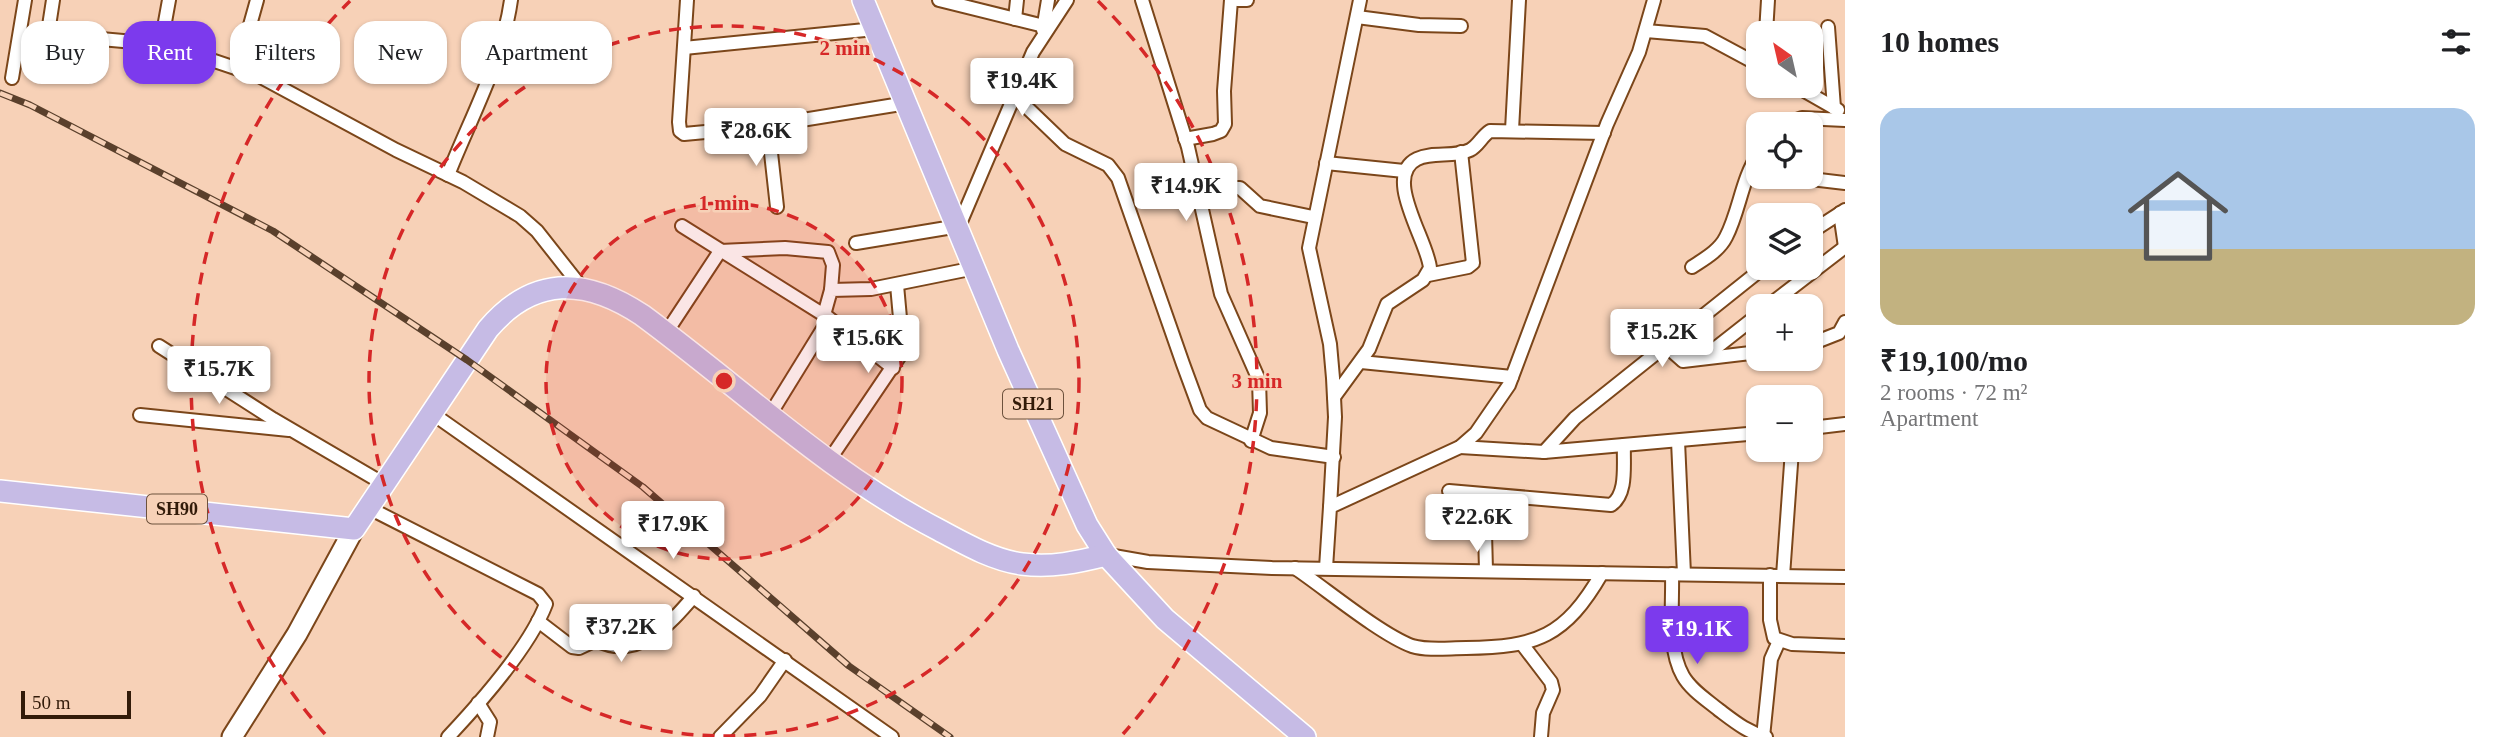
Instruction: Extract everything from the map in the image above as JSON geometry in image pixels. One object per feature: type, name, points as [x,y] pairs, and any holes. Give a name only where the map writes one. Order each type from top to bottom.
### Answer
[{"type":"main road","name":"SH21","points":[[863,0],[975,268],[1082,513],[1106,555],[1165,619],[1305,737]]},
{"type":"main road","points":[[354,529],[488,329],[503,311],[523,297],[540,290],[582,288],[603,292],[623,302],[771,413],[828,462],[902,512],[995,557],[1021,564],[1050,566],[1106,555]]},
{"type":"main road","name":"SH90","points":[[0,491],[354,529]]},
{"type":"street","points":[[12,78],[25,0]]},
{"type":"street","points":[[53,0],[49,26],[57,35],[123,41]]},
{"type":"street","points":[[165,21],[169,0]]},
{"type":"street","points":[[251,21],[257,0]]},
{"type":"street","points":[[448,175],[509,18],[511,0]]},
{"type":"street","points":[[687,0],[680,131],[700,135],[907,103]]},
{"type":"street","points":[[939,0],[989,7],[1043,32]]},
{"type":"street","points":[[1014,19],[1017,0]]},
{"type":"street","points":[[1043,32],[1048,0]]},
{"type":"street","points":[[856,243],[959,226],[1043,32],[1067,0]]},
{"type":"street","points":[[1142,0],[1185,139],[1221,294],[1259,380],[1259,413],[1251,441]]},
{"type":"street","points":[[1185,139],[1222,131],[1225,124],[1224,91],[1231,0]]},
{"type":"street","points":[[1237,0],[1247,0]]},
{"type":"street","points":[[1326,568],[1334,457],[1334,397],[1330,344],[1310,257],[1313,216],[1360,0]]},
{"type":"street","points":[[1512,131],[1519,0]]},
{"type":"street","points":[[1330,507],[1460,447],[1492,414],[1512,377],[1604,133],[1646,31],[1654,0]]},
{"type":"street","points":[[1767,21],[1768,0]]},
{"type":"street","points":[[1357,17],[1419,25],[1461,26]]},
{"type":"street","points":[[1828,27],[1839,111]]},
{"type":"street","points":[[684,48],[876,29]]},
{"type":"street","points":[[1646,31],[1705,36],[1746,55]]},
{"type":"street","points":[[275,84],[520,216],[537,231],[582,288]]},
{"type":"street","points":[[1014,95],[1065,144],[1114,171],[1200,410],[1215,425],[1251,441],[1295,454],[1334,457]]},
{"type":"street","points":[[1817,98],[1839,111]]},
{"type":"street","points":[[1823,119],[1845,120]]},
{"type":"street","points":[[768,126],[777,207]]},
{"type":"street","points":[[1326,163],[1404,171],[1423,157],[1461,152],[1475,146],[1490,131],[1604,133]]},
{"type":"street","points":[[1334,397],[1361,362],[1387,304],[1428,275],[1468,267],[1473,263],[1461,152]]},
{"type":"street","points":[[1404,171],[1407,200],[1430,260],[1428,275]]},
{"type":"street","points":[[1692,267],[1718,248],[1726,238],[1746,174]]},
{"type":"street","points":[[1823,180],[1845,183]]},
{"type":"street","points":[[1196,188],[1240,188],[1260,206],[1313,216]]},
{"type":"street","points":[[1784,294],[1845,247],[1843,212],[1823,224]]},
{"type":"street","points":[[682,226],[827,317],[893,368]]},
{"type":"street","points":[[720,251],[785,248],[828,252],[833,265],[827,317],[771,413]]},
{"type":"street","points":[[666,333],[720,251]]},
{"type":"street","points":[[831,290],[871,289],[975,268]]},
{"type":"street","points":[[1544,452],[1575,418],[1748,280]]},
{"type":"street","points":[[828,462],[893,368],[901,345],[897,285]]},
{"type":"street","points":[[1823,339],[1839,333],[1845,321]]},
{"type":"street","points":[[1703,358],[1746,324]]},
{"type":"street","points":[[1665,345],[1677,359],[1746,353]]},
{"type":"street","points":[[159,346],[293,431],[384,484]]},
{"type":"street","points":[[1361,362],[1512,377]]},
{"type":"street","points":[[433,414],[892,737]]},
{"type":"street","points":[[140,415],[293,431]]},
{"type":"street","points":[[1823,427],[1845,424]]},
{"type":"street","points":[[1460,447],[1544,452],[1746,434]]},
{"type":"street","points":[[1678,441],[1678,574],[1674,628],[1682,675],[1690,686],[1739,725],[1752,734],[1764,737],[1772,659],[1779,641]]},
{"type":"street","points":[[1450,491],[1611,505],[1617,501],[1623,484],[1623,445]]},
{"type":"street","points":[[1791,462],[1771,632],[1779,641],[1845,646]]},
{"type":"street","points":[[1484,495],[1486,570]]},
{"type":"street","points":[[369,508],[538,594],[546,604],[538,621],[478,703],[448,737]]},
{"type":"street","points":[[232,737],[297,634],[354,529]]},
{"type":"street","points":[[1106,555],[1148,562],[1295,568],[1845,577]]},
{"type":"street","points":[[1295,568],[1390,634],[1414,646],[1469,648],[1522,644],[1546,635],[1566,621],[1586,599],[1602,573]]},
{"type":"street","points":[[538,621],[572,647],[579,648],[596,640],[619,648],[656,636],[694,596]]},
{"type":"street","points":[[1522,644],[1551,682],[1553,690],[1543,713],[1541,737]]},
{"type":"street","points":[[720,737],[760,696],[785,660]]},
{"type":"street","points":[[478,703],[490,722],[487,737]]},
{"type":"railway","points":[[0,93],[30,105],[273,231],[467,360],[643,487],[849,666],[950,737]]}]
